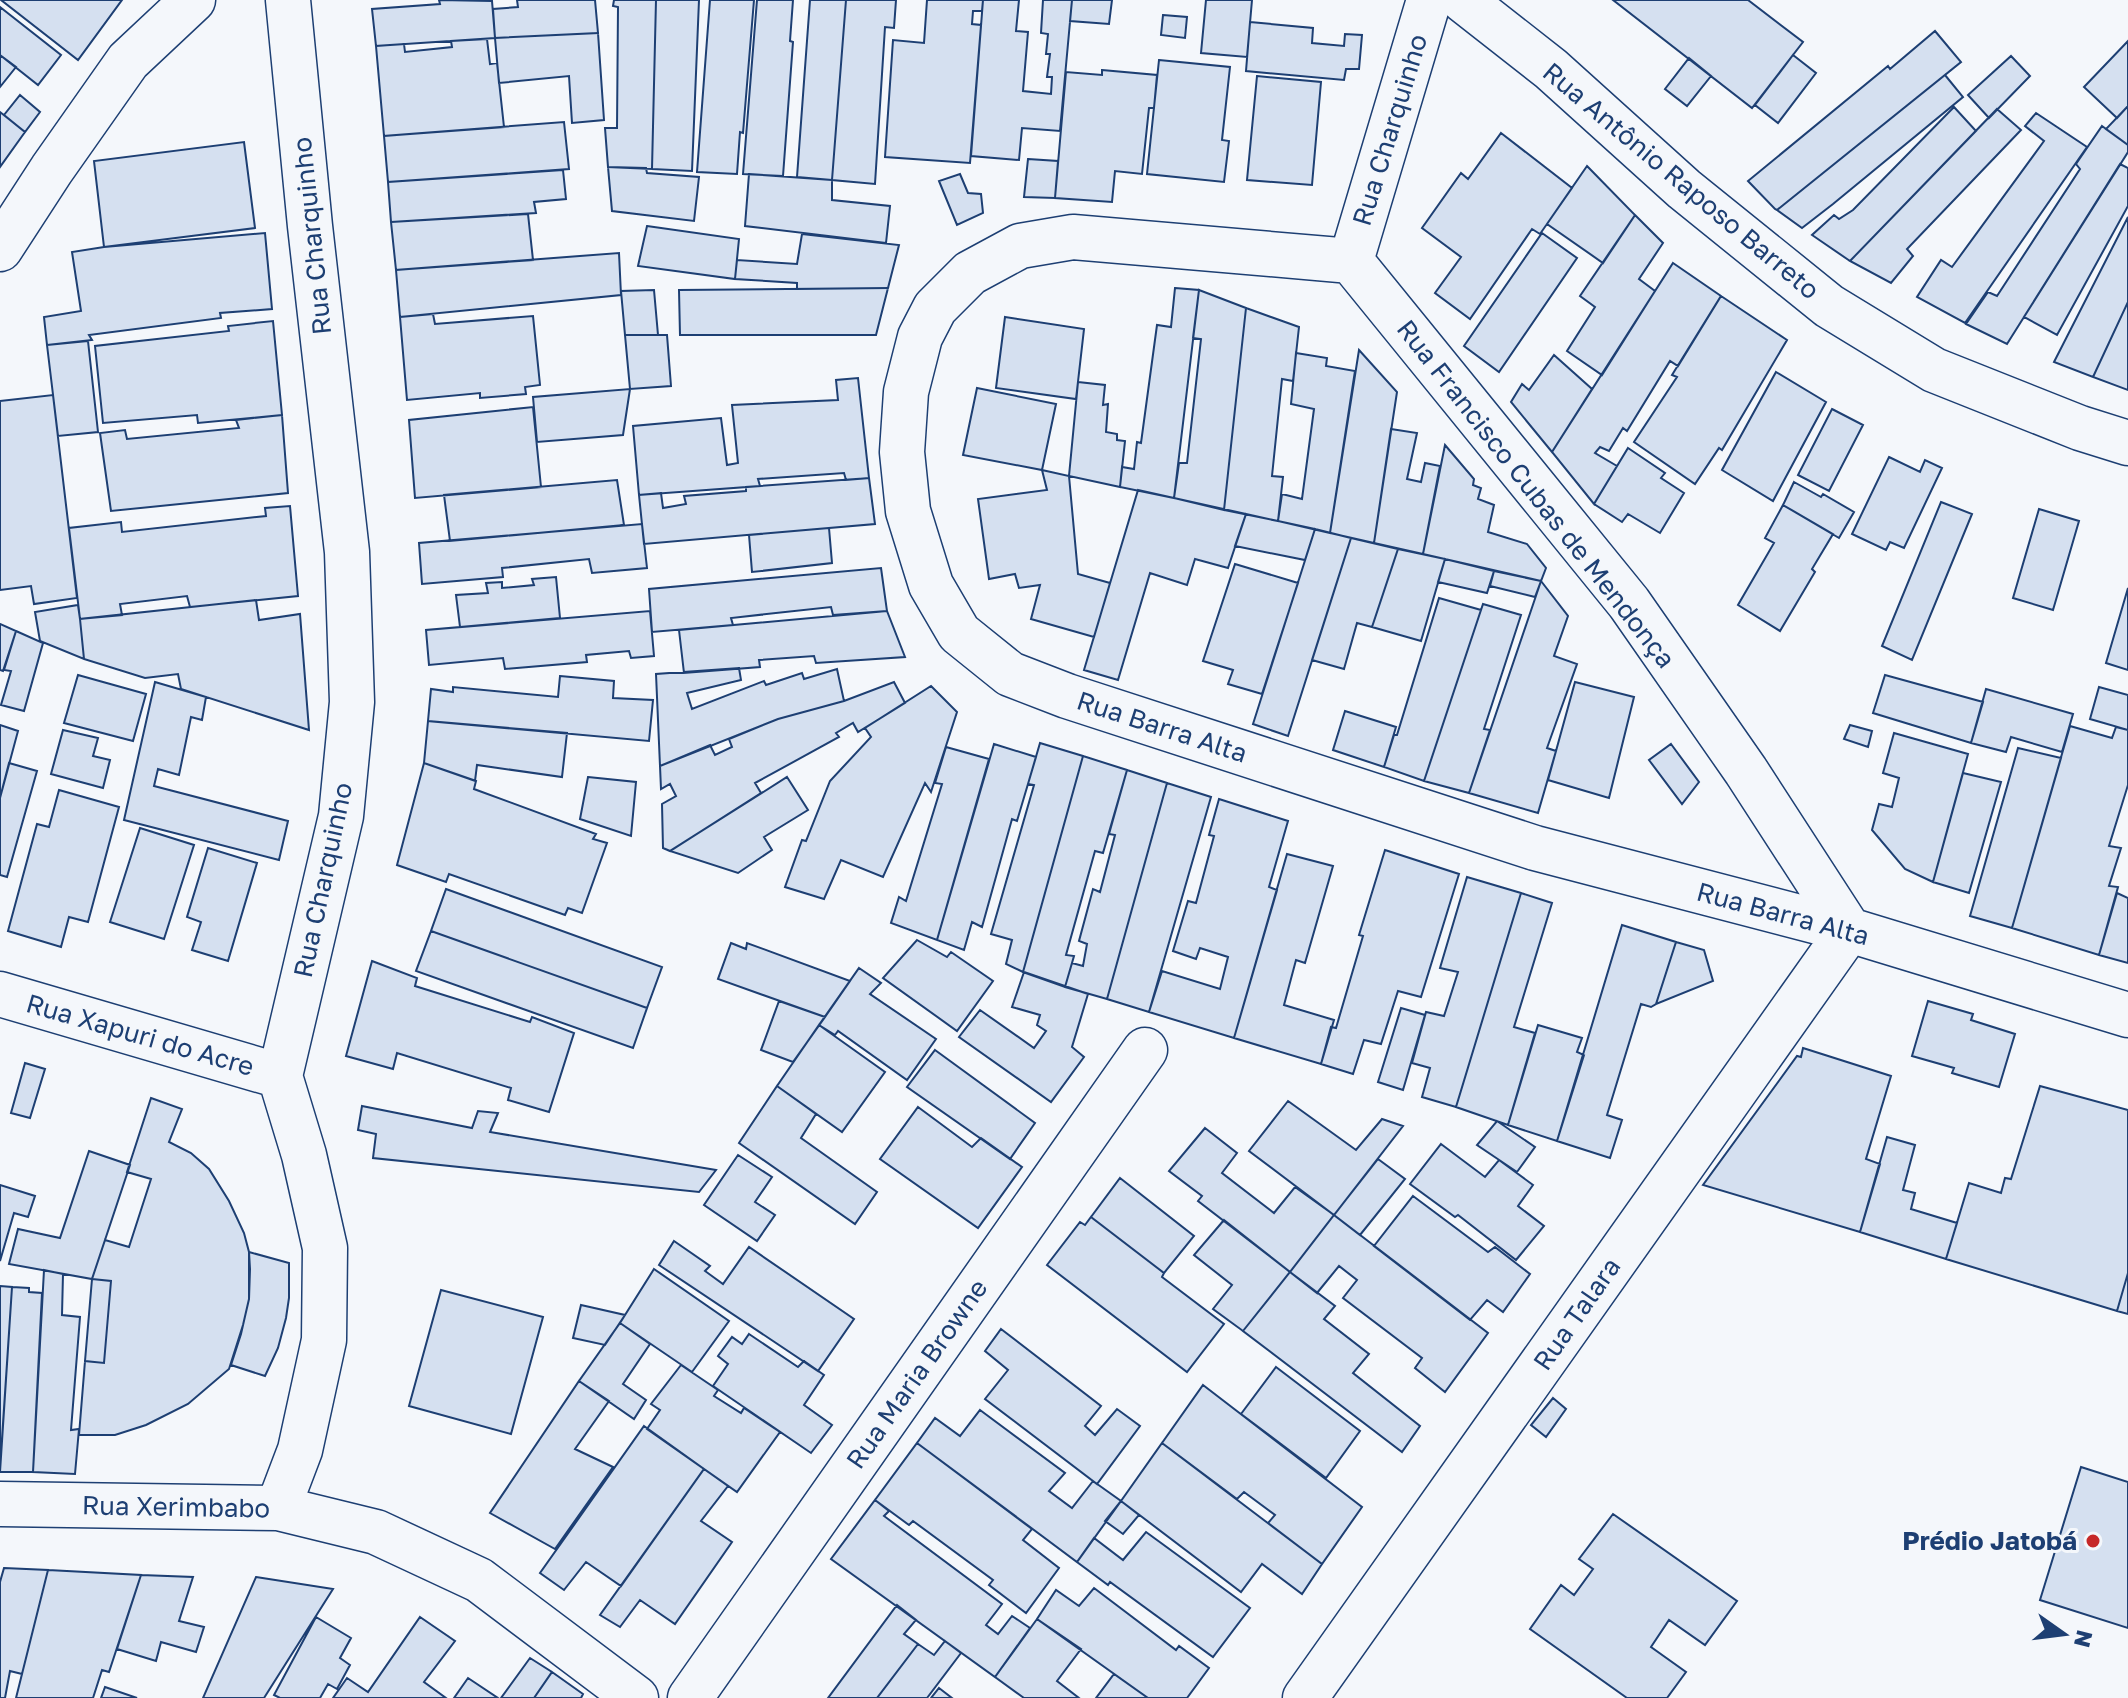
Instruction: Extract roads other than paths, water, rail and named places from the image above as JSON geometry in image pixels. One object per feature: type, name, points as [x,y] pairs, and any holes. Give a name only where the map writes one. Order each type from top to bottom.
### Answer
[{"type":"street","points":[[0,249],[128,61],[193,0]]},
{"type":"street","name":"Rua Charquinho","points":[[280,1076],[341,816],[352,702],[347,552],[288,0]]},
{"type":"street","name":"Rua Charquinho","points":[[1351,261],[1429,0]]},
{"type":"street","name":"Rua Antônio Raposo Barreto","points":[[1463,0],[1551,69],[1684,189],[1829,306],[1934,370],[2080,428],[2128,443]]},
{"type":"street","name":"Rua Barra Alta","points":[[1351,261],[1073,237],[1020,246],[970,273],[935,308],[920,337],[906,392],[902,452],[908,511],[931,585],[959,633],[1010,674],[1067,696],[1535,848],[1849,930],[2128,1015]]},
{"type":"street","name":"Rua Francisco Cubas de Mendonça","points":[[1351,261],[1629,603],[1746,771],[1849,930]]},
{"type":"street","name":"Rua Talara","points":[[1305,1698],[1849,930]]},
{"type":"street","name":"Rua Xapuri do Acre","points":[[0,994],[280,1076]]},
{"type":"street","name":"Rua Maria Browne","points":[[690,1698],[1145,1050]]},
{"type":"street","points":[[278,1508],[300,1450],[324,1340],[325,1248],[304,1155],[280,1076]]},
{"type":"street","name":"Rua Xerimbabo","points":[[0,1504],[278,1508],[376,1532],[479,1580],[636,1698]]},
{"type":"place","name":"Prédio Jatobá","points":[[2093,1541]]}]
